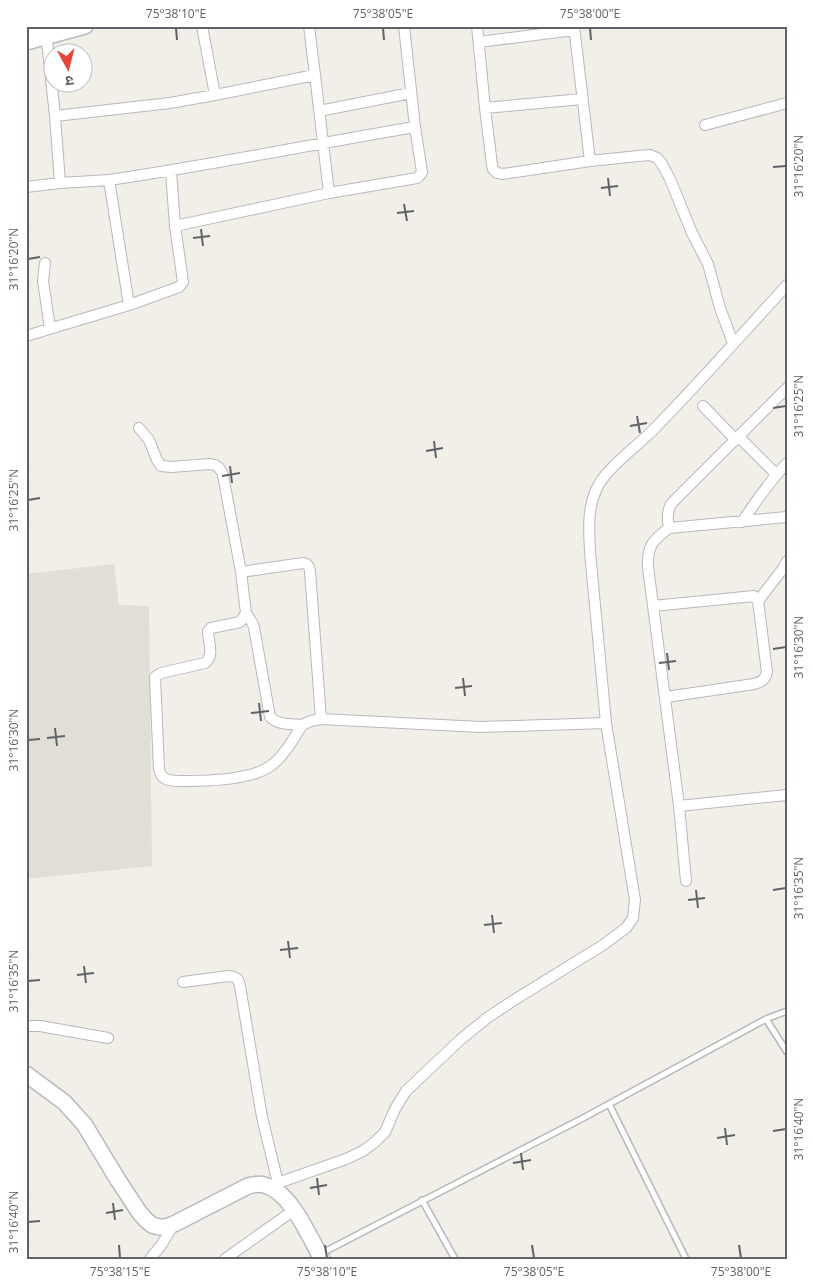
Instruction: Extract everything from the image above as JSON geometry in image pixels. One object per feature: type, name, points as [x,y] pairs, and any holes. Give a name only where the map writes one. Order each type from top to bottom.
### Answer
[{"type":"street","points":[[26,31],[85,26]]},
{"type":"street","points":[[202,26],[214,95]]},
{"type":"street","points":[[309,26],[329,193]]},
{"type":"street","points":[[175,226],[329,193],[420,176],[422,172],[404,26]]},
{"type":"street","points":[[477,26],[493,170],[503,174],[590,161],[650,155],[657,158],[662,164],[692,233],[708,264],[720,308],[733,343]]},
{"type":"street","points":[[479,42],[574,28],[590,161]]},
{"type":"street","points":[[26,42],[45,29]]},
{"type":"street","points":[[45,29],[55,116],[60,183]]},
{"type":"street","points":[[55,116],[137,107],[214,95],[314,75]]},
{"type":"street","points":[[319,110],[411,94]]},
{"type":"street","points":[[485,108],[582,99]]},
{"type":"street","points":[[705,125],[787,102]]},
{"type":"street","points":[[26,187],[109,180],[171,171],[415,127]]},
{"type":"street","points":[[26,336],[129,305],[179,287],[183,282],[175,226],[171,171]]},
{"type":"street","points":[[109,180],[129,305]]},
{"type":"street","points":[[45,263],[43,281],[50,328]]},
{"type":"street","points":[[225,1259],[283,1195],[346,1158],[363,1151],[375,1142],[385,1132],[395,1109],[406,1092],[460,1040],[487,1018],[603,944],[629,924],[633,918],[635,900],[606,723],[590,552],[589,528],[591,506],[596,490],[604,476],[645,439],[787,285]]},
{"type":"street","points":[[669,528],[667,515],[671,504],[736,438],[786,392]]},
{"type":"street","points":[[703,406],[776,474]]},
{"type":"street","points":[[140,428],[149,440],[161,466],[210,464],[220,468],[223,475],[241,572],[246,613],[253,624],[270,717],[274,721],[303,725],[321,719],[481,726],[606,723]]},
{"type":"street","points":[[742,522],[776,474],[787,463]]},
{"type":"street","points":[[686,881],[666,696],[647,557],[653,542],[669,528],[787,517]]},
{"type":"street","points":[[758,601],[787,561]]},
{"type":"street","points":[[241,572],[303,563],[309,566],[321,719]]},
{"type":"street","points":[[653,606],[752,596],[756,597],[758,601],[768,672],[766,677],[754,684],[666,696]]},
{"type":"street","points":[[246,613],[240,622],[208,630],[210,655],[208,662],[161,673],[156,676],[160,774],[165,779],[174,781],[202,781],[238,778],[261,771],[269,767],[288,748],[303,725]]},
{"type":"street","points":[[679,806],[787,794]]},
{"type":"street","points":[[183,982],[229,976],[238,978],[262,1117],[283,1195],[321,1256]]},
{"type":"street","points":[[26,1026],[40,1026],[108,1038]]},
{"type":"street","points":[[26,1074],[64,1102],[84,1124],[139,1212],[152,1225],[165,1227],[174,1224],[248,1186],[260,1184],[283,1195]]},
{"type":"street","points":[[150,1259],[174,1224]]},
{"type":"lane","points":[[321,1256],[422,1200],[609,1104],[766,1019],[787,1011]]},
{"type":"lane","points":[[766,1019],[787,1052]]},
{"type":"lane","points":[[609,1104],[686,1259]]},
{"type":"lane","points":[[422,1200],[455,1259]]},
{"type":"shaded area","points":[[114,564],[119,605],[149,606],[152,866],[26,879],[26,574]]}]
